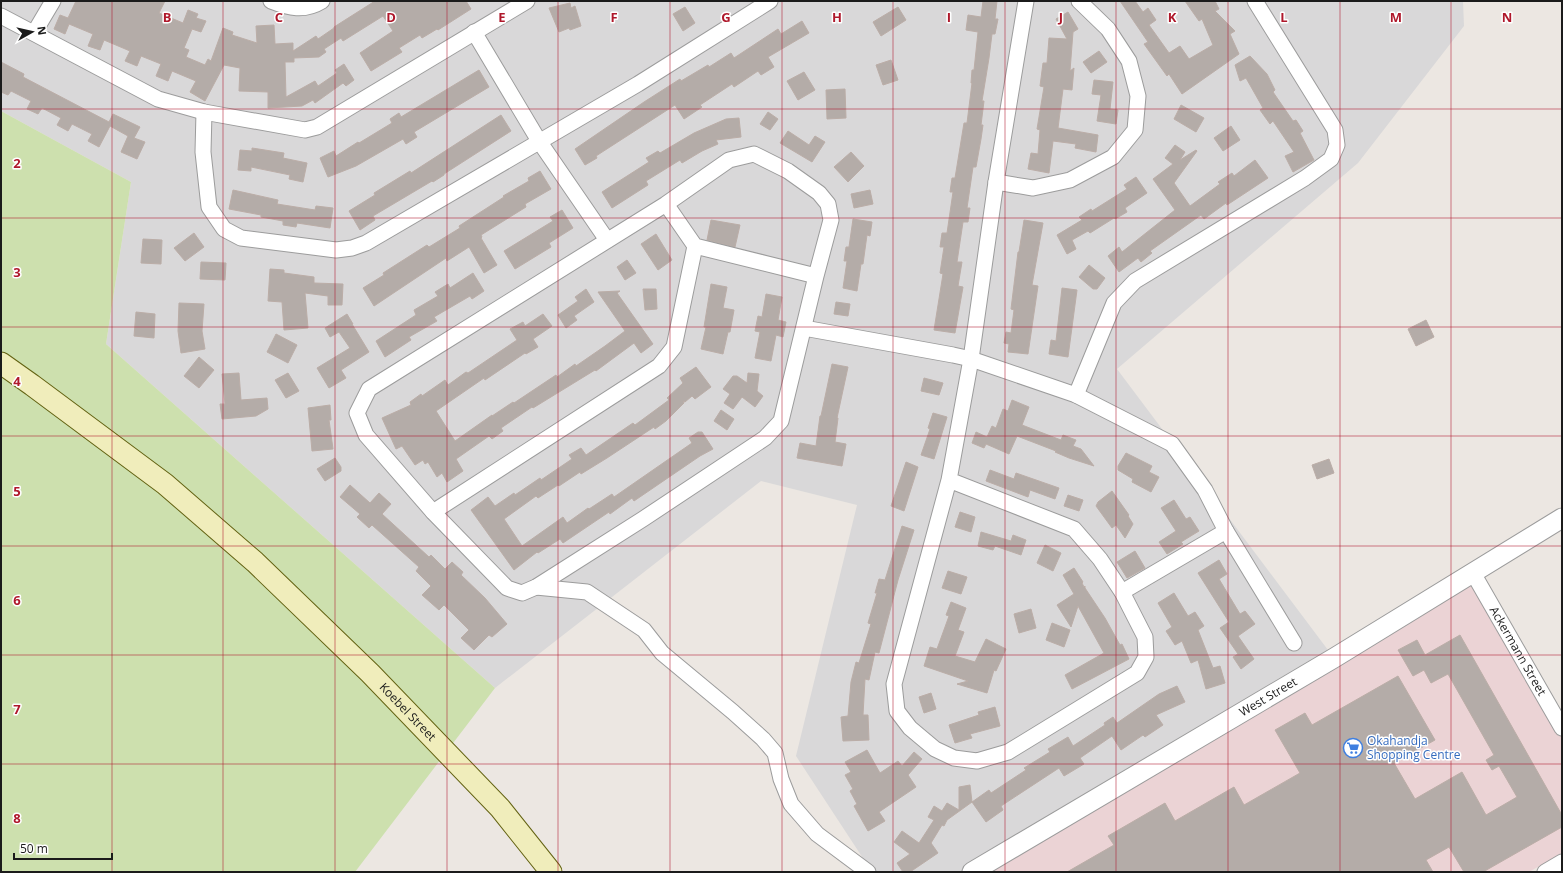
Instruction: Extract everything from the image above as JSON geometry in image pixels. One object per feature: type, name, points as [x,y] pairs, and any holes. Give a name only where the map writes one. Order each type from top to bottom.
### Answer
[{"type":"main road","name":"Koebel Street","points":[[1,363],[165,484],[254,562],[370,673],[500,808],[551,872]]},
{"type":"street","points":[[34,33],[53,1]]},
{"type":"street","points":[[271,1],[289,8],[312,7],[322,1]]},
{"type":"street","points":[[1,16],[158,99],[204,112],[305,130],[317,127],[527,1]]},
{"type":"street","points":[[204,112],[203,152],[209,206],[224,230],[241,238],[336,250],[352,248],[366,243],[638,84],[770,1]]},
{"type":"street","points":[[949,480],[1074,529],[1100,559],[1122,592],[1145,637],[1146,657],[1137,673],[1008,752],[977,761],[954,758],[935,749],[910,728],[897,711],[894,684],[949,480],[971,359],[996,182],[1026,1]]},
{"type":"street","points":[[996,182],[1033,188],[1070,180],[1113,158],[1135,130],[1138,96],[1129,61],[1108,30],[1079,1]]},
{"type":"street","points":[[1076,395],[1114,302],[1135,281],[1305,178],[1331,159],[1337,145],[1334,130],[1255,1]]},
{"type":"street","points":[[474,32],[539,141],[607,240]]},
{"type":"street","points":[[754,154],[788,171],[819,193],[828,204],[831,220],[781,421],[765,438],[643,519],[536,587],[522,593],[507,588],[433,512],[366,435],[357,413],[369,390],[666,204],[729,160],[754,154]]},
{"type":"street","points":[[666,204],[695,246],[816,276]]},
{"type":"street","points":[[433,512],[659,366],[674,347],[695,246]]},
{"type":"street","points":[[804,328],[971,359],[1076,395],[1172,444],[1205,490],[1226,531],[1294,643]]},
{"type":"street","name":"West Street","points":[[972,872],[1327,662],[1473,574],[1562,518]]},
{"type":"street","points":[[1122,592],[1226,531]]},
{"type":"street","name":"Ackermann Street","points":[[1473,574],[1562,728]]},
{"type":"street","points":[[536,587],[587,592],[644,630],[662,653],[734,712],[763,739],[775,753],[791,804],[817,834],[868,872]]},
{"type":"street","points":[[1545,872],[1562,862]]},
{"type":"shaded area","points":[[1,1],[1463,1],[1464,26],[1358,163],[1117,369],[1334,658],[961,872],[872,872],[796,756],[857,505],[761,481],[495,688],[106,344],[131,182],[1,111]]},
{"type":"shaded area","points":[[1473,573],[1562,728],[1562,853],[1529,872],[983,872]]},
{"type":"green space","points":[[1,111],[131,182],[106,344],[495,688],[355,872],[1,872]]},
{"type":"building","points":[[76,1],[165,1],[159,13],[183,23],[188,10],[198,14],[196,18],[206,21],[201,32],[192,29],[184,48],[189,50],[186,57],[205,65],[208,59],[211,61],[223,28],[233,32],[232,35],[257,43],[256,26],[274,25],[275,44],[293,43],[293,51],[316,36],[318,39],[375,1],[466,1],[471,9],[438,30],[437,29],[422,38],[420,35],[399,48],[402,52],[371,71],[360,53],[393,31],[383,16],[343,41],[341,38],[324,49],[326,52],[319,57],[294,58],[294,62],[285,62],[286,97],[315,81],[318,86],[337,73],[335,70],[344,64],[354,80],[346,86],[343,83],[315,103],[313,100],[302,106],[268,108],[268,92],[239,91],[240,68],[224,65],[205,101],[190,92],[196,81],[172,71],[168,81],[156,76],[161,64],[141,56],[137,66],[125,61],[130,51],[104,40],[100,50],[88,46],[93,34],[69,24],[65,34],[54,29],[60,15],[68,18]]},
{"type":"building","points":[[983,1],[997,1],[995,19],[998,19],[995,34],[992,34],[982,101],[984,101],[981,125],[983,125],[976,167],[973,167],[967,208],[970,208],[968,222],[963,222],[957,262],[962,262],[958,286],[963,287],[955,333],[934,330],[943,274],[940,273],[944,247],[940,247],[942,233],[947,233],[953,192],[950,192],[952,178],[955,178],[964,123],[967,123],[972,83],[972,70],[974,70],[978,32],[966,30],[968,15],[981,17]]},
{"type":"building","points":[[1120,1],[1135,1],[1143,12],[1148,8],[1156,20],[1149,25],[1169,53],[1180,46],[1189,59],[1213,45],[1202,19],[1199,21],[1185,1],[1215,1],[1219,9],[1215,11],[1235,31],[1230,34],[1239,54],[1182,94],[1169,74],[1167,76],[1144,44],[1148,42]]},
{"type":"building","points":[[570,3],[571,8],[575,6],[581,26],[570,30],[569,28],[559,32],[549,8]]},
{"type":"building","points":[[685,7],[695,23],[683,31],[673,14]]},
{"type":"building","points":[[898,7],[906,20],[881,36],[873,22]]},
{"type":"building","points":[[1068,12],[1078,29],[1073,32],[1070,71],[1074,68],[1072,90],[1063,89],[1058,128],[1098,135],[1096,152],[1075,148],[1076,144],[1053,141],[1049,173],[1028,169],[1031,153],[1038,154],[1040,130],[1037,129],[1044,87],[1040,86],[1043,63],[1047,63],[1049,38],[1067,39],[1056,19]]},
{"type":"building","points":[[802,21],[809,33],[768,57],[774,67],[761,75],[758,71],[734,87],[732,84],[700,105],[702,107],[684,119],[675,105],[596,156],[597,158],[585,165],[575,149],[680,79],[681,81],[708,65],[709,67],[731,53],[734,58],[778,29],[781,34]]},
{"type":"building","points":[[1099,51],[1107,62],[1091,73],[1083,62]]},
{"type":"building","points":[[1250,56],[1267,74],[1275,90],[1273,92],[1293,121],[1296,120],[1303,131],[1300,133],[1314,160],[1293,172],[1285,156],[1294,152],[1273,121],[1270,124],[1260,110],[1263,108],[1246,78],[1240,81],[1235,65]]},
{"type":"building","points":[[891,60],[898,80],[883,85],[876,65]]},
{"type":"building","points":[[1,62],[24,74],[23,77],[109,122],[113,114],[140,127],[134,138],[145,142],[137,159],[121,152],[128,136],[110,126],[99,147],[88,141],[92,134],[72,124],[68,131],[57,125],[61,118],[42,108],[38,114],[27,109],[31,101],[11,91],[8,95],[1,92]]},
{"type":"building","points":[[479,70],[489,87],[414,132],[417,137],[406,144],[403,139],[356,166],[328,177],[320,158],[334,151],[336,156],[392,123],[390,119],[399,113],[401,117]]},
{"type":"building","points":[[804,72],[815,90],[798,100],[787,81]]},
{"type":"building","points":[[1094,80],[1113,82],[1110,109],[1118,110],[1116,124],[1097,121],[1101,95],[1092,94]]},
{"type":"building","points":[[845,89],[846,118],[827,119],[826,90]]},
{"type":"building","points":[[1181,105],[1204,118],[1196,132],[1174,119]]},
{"type":"building","points":[[768,112],[778,119],[770,130],[760,124]]},
{"type":"building","points":[[501,115],[511,131],[433,182],[432,181],[373,216],[375,220],[360,230],[349,211],[375,195],[374,193],[410,171],[411,173]]},
{"type":"building","points":[[739,118],[741,137],[716,140],[718,144],[702,151],[682,163],[680,160],[646,181],[648,185],[612,208],[602,192],[649,162],[646,158],[658,151],[660,153],[694,133],[726,119]]},
{"type":"building","points":[[1231,126],[1240,140],[1223,151],[1214,138]]},
{"type":"building","points":[[788,131],[809,145],[815,136],[825,142],[812,162],[780,143]]},
{"type":"building","points":[[1175,145],[1185,152],[1180,160],[1196,150],[1197,151],[1174,183],[1190,206],[1220,184],[1218,182],[1232,173],[1234,176],[1255,160],[1268,178],[1227,205],[1226,203],[1204,219],[1201,215],[1150,251],[1152,253],[1141,262],[1138,258],[1119,272],[1108,256],[1119,247],[1122,252],[1175,210],[1153,179],[1173,164],[1165,158]]},
{"type":"building","points":[[252,148],[284,153],[283,158],[307,163],[303,182],[289,179],[290,175],[251,167],[251,171],[238,170],[240,150],[252,151]]},
{"type":"building","points":[[851,152],[864,166],[848,182],[834,167]]},
{"type":"building","points":[[540,171],[551,189],[525,204],[526,207],[481,235],[481,238],[497,265],[484,273],[469,247],[447,261],[446,258],[374,306],[363,288],[384,275],[383,273],[427,245],[429,247],[460,228],[459,226],[504,197],[503,196],[529,181],[528,178]]},
{"type":"building","points":[[1136,177],[1147,193],[1125,208],[1127,212],[1090,233],[1088,231],[1072,240],[1076,249],[1067,254],[1057,235],[1082,220],[1079,217],[1091,209],[1092,211],[1127,189],[1124,185]]},
{"type":"building","points":[[233,190],[278,200],[277,204],[315,210],[316,206],[333,208],[330,228],[297,223],[296,227],[283,225],[283,221],[229,209]]},
{"type":"building","points":[[870,190],[873,204],[854,208],[851,194]]},
{"type":"building","points":[[562,210],[573,228],[549,243],[551,247],[515,269],[504,251],[553,221],[550,217]]},
{"type":"building","points":[[853,219],[872,222],[870,236],[867,235],[857,291],[843,288],[847,261],[844,261],[846,247],[849,247]]},
{"type":"building","points":[[711,220],[740,225],[735,247],[707,240]]},
{"type":"building","points":[[1024,220],[1043,223],[1032,285],[1038,286],[1028,354],[1008,352],[1009,344],[1004,343],[1006,332],[1011,333],[1014,310],[1011,309],[1018,252]]},
{"type":"building","points":[[194,233],[204,247],[185,261],[174,248]]},
{"type":"building","points":[[656,234],[672,260],[658,270],[641,244]]},
{"type":"building","points":[[143,239],[162,240],[161,264],[141,263]]},
{"type":"building","points":[[627,260],[636,273],[625,280],[617,267]]},
{"type":"building","points":[[201,262],[226,263],[225,280],[200,279]]},
{"type":"building","points":[[1089,265],[1105,278],[1097,289],[1093,289],[1079,277]]},
{"type":"building","points":[[270,269],[284,270],[284,273],[314,277],[314,283],[343,284],[342,305],[328,305],[328,296],[305,293],[308,328],[284,330],[282,302],[268,301]]},
{"type":"building","points":[[473,273],[484,291],[472,299],[470,296],[434,317],[437,321],[409,337],[411,340],[385,357],[376,341],[416,315],[414,310],[438,296],[435,292],[448,284],[450,288]]},
{"type":"building","points":[[711,284],[727,287],[723,308],[734,310],[730,332],[728,332],[723,354],[701,349],[706,327],[704,327]]},
{"type":"building","points":[[1062,288],[1077,290],[1068,357],[1049,354],[1051,340],[1056,341]]},
{"type":"building","points":[[586,289],[594,302],[574,316],[577,320],[566,328],[558,315],[578,301],[575,297]]},
{"type":"building","points":[[643,289],[656,289],[657,309],[645,310]]},
{"type":"building","points":[[620,291],[617,293],[653,344],[641,353],[634,343],[596,371],[595,370],[533,408],[532,407],[501,428],[503,431],[492,439],[489,436],[456,459],[463,471],[447,482],[442,473],[437,477],[428,462],[425,464],[423,460],[415,465],[402,446],[396,449],[382,418],[411,405],[410,402],[421,394],[422,396],[445,380],[448,385],[517,340],[510,329],[523,322],[525,326],[543,314],[552,326],[533,339],[538,347],[526,354],[525,353],[485,380],[484,378],[436,411],[455,441],[492,415],[513,402],[514,403],[556,375],[557,377],[575,364],[576,366],[605,346],[625,331],[598,292]]},
{"type":"building","points":[[766,294],[782,297],[778,320],[786,322],[783,337],[776,335],[771,361],[755,358],[760,332],[755,331],[758,316],[762,317]]},
{"type":"building","points":[[836,302],[850,304],[848,316],[834,314]]},
{"type":"building","points":[[179,303],[204,304],[202,331],[205,349],[181,353],[178,331]]},
{"type":"building","points":[[136,312],[155,314],[154,338],[134,336]]},
{"type":"building","points":[[347,314],[369,352],[341,370],[346,378],[329,388],[317,368],[350,348],[339,332],[330,337],[325,328]]},
{"type":"building","points":[[1426,320],[1434,337],[1416,346],[1408,329]]},
{"type":"building","points":[[276,334],[297,345],[288,363],[267,352]]},
{"type":"building","points":[[199,357],[214,370],[199,388],[184,376]]},
{"type":"building","points":[[832,364],[848,367],[837,418],[835,442],[846,444],[842,466],[797,458],[800,443],[816,446],[820,416]]},
{"type":"building","points":[[696,367],[711,387],[695,399],[692,396],[685,402],[683,401],[684,403],[666,421],[655,429],[654,427],[581,474],[580,472],[538,498],[536,496],[504,519],[522,546],[563,517],[567,523],[588,508],[589,509],[612,494],[614,497],[692,443],[689,438],[698,432],[702,432],[713,449],[700,456],[634,501],[632,498],[610,514],[609,512],[563,543],[560,539],[538,553],[537,552],[514,570],[471,510],[488,497],[495,506],[514,493],[515,495],[540,478],[541,480],[572,459],[569,455],[581,448],[586,455],[633,423],[635,425],[669,400],[667,398],[683,383],[680,378]]},
{"type":"building","points":[[239,373],[241,400],[267,398],[268,409],[256,416],[222,419],[220,404],[225,404],[222,374]]},
{"type":"building","points":[[288,373],[299,391],[286,398],[275,380]]},
{"type":"building","points":[[748,373],[759,374],[757,391],[763,396],[755,407],[742,397],[733,409],[724,403],[730,394],[723,389],[733,376],[737,376],[747,383]]},
{"type":"building","points":[[924,378],[943,383],[939,395],[921,391]]},
{"type":"building","points":[[1012,400],[1029,407],[1022,425],[1061,440],[1063,435],[1076,440],[1073,446],[1081,449],[1094,466],[1069,458],[1055,452],[1056,451],[1017,436],[1009,454],[986,444],[984,448],[972,443],[976,432],[987,437],[992,426],[996,428],[1003,409],[1008,411]]},
{"type":"building","points":[[330,405],[331,420],[329,420],[333,449],[312,451],[308,408]]},
{"type":"building","points":[[721,410],[734,419],[727,430],[714,421]]},
{"type":"building","points":[[933,413],[947,417],[934,459],[921,455],[930,429],[928,428]]},
{"type":"building","points":[[1126,453],[1152,466],[1149,472],[1159,477],[1151,492],[1132,482],[1133,479],[1118,470],[1118,466]]},
{"type":"building","points":[[335,458],[341,467],[341,471],[325,481],[317,469]]},
{"type":"building","points":[[1329,459],[1334,473],[1317,479],[1312,465]]},
{"type":"building","points":[[906,462],[918,467],[904,511],[891,506]]},
{"type":"building","points":[[990,470],[1014,479],[1016,473],[1059,488],[1055,499],[1030,490],[1028,497],[986,481]]},
{"type":"building","points":[[350,485],[370,503],[379,493],[391,504],[382,514],[429,557],[431,555],[445,569],[452,562],[463,572],[461,575],[485,598],[507,624],[492,637],[489,635],[474,650],[461,638],[469,630],[444,605],[439,610],[422,595],[431,586],[416,571],[419,567],[372,525],[369,528],[357,517],[360,514],[340,497]]},
{"type":"building","points":[[1112,491],[1129,515],[1128,516],[1133,524],[1125,538],[1116,525],[1112,528],[1096,506],[1098,502]]},
{"type":"building","points":[[1068,495],[1083,500],[1079,511],[1064,506]]},
{"type":"building","points":[[1174,500],[1186,519],[1190,517],[1199,531],[1181,542],[1183,544],[1167,554],[1159,542],[1176,531],[1161,508]]},
{"type":"building","points":[[960,512],[975,517],[971,532],[955,527]]},
{"type":"building","points":[[902,526],[914,530],[898,580],[879,653],[875,652],[869,680],[865,679],[863,715],[868,715],[869,740],[843,741],[841,717],[848,716],[851,682],[856,662],[859,663],[871,624],[868,623],[877,593],[875,593],[879,579],[885,580]]},
{"type":"building","points":[[981,532],[1011,541],[1013,535],[1026,540],[1021,555],[995,546],[993,550],[978,546]]},
{"type":"building","points":[[1045,545],[1061,553],[1053,571],[1037,563]]},
{"type":"building","points":[[1135,551],[1145,568],[1127,578],[1117,562]]},
{"type":"building","points":[[1219,560],[1227,574],[1219,579],[1240,614],[1245,611],[1255,624],[1238,636],[1254,659],[1241,669],[1233,657],[1238,654],[1220,628],[1229,622],[1198,573]]},
{"type":"building","points":[[1074,568],[1120,645],[1122,644],[1129,659],[1072,689],[1065,675],[1104,653],[1078,606],[1071,627],[1057,605],[1074,594],[1063,575]]},
{"type":"building","points":[[948,571],[967,577],[961,594],[942,588]]},
{"type":"building","points":[[1174,593],[1188,616],[1195,612],[1204,626],[1198,630],[1213,668],[1220,666],[1225,683],[1206,689],[1198,660],[1191,663],[1182,641],[1175,645],[1166,631],[1172,627],[1158,603]]},
{"type":"building","points":[[951,602],[966,608],[958,630],[964,632],[955,656],[975,662],[986,639],[1006,649],[996,671],[994,670],[987,693],[957,684],[968,681],[924,666],[930,647],[937,649],[949,616],[946,615]]},
{"type":"building","points":[[1031,609],[1036,628],[1019,633],[1014,614]]},
{"type":"building","points":[[1052,623],[1070,630],[1064,647],[1046,640]]},
{"type":"building","name":"Okahandja Shopping Centre","points":[[1460,635],[1562,815],[1562,827],[1483,872],[1464,872],[1449,847],[1426,860],[1433,872],[1067,872],[1114,845],[1108,836],[1165,803],[1175,821],[1234,787],[1244,805],[1300,773],[1275,730],[1305,713],[1312,725],[1398,676],[1435,740],[1394,763],[1415,799],[1462,772],[1486,815],[1517,797],[1499,766],[1492,770],[1486,760],[1494,755],[1448,674],[1431,683],[1424,670],[1413,676],[1398,650],[1417,640],[1425,655]]},
{"type":"building","points":[[1177,686],[1185,702],[1156,715],[1163,725],[1145,737],[1143,735],[1121,750],[1112,736],[1080,758],[1084,764],[1064,776],[1059,768],[1001,806],[1003,810],[986,822],[972,802],[989,790],[991,793],[1026,770],[1024,768],[1050,752],[1048,749],[1068,737],[1073,746],[1105,725],[1104,723],[1113,717],[1117,723],[1159,694]]},
{"type":"building","points":[[931,693],[936,709],[924,713],[919,697]]},
{"type":"building","points":[[995,707],[1000,726],[970,734],[972,738],[955,743],[949,725],[979,715],[978,712]]},
{"type":"building","points":[[867,750],[880,773],[898,761],[902,766],[914,752],[922,759],[908,775],[916,787],[879,812],[885,821],[868,831],[854,806],[857,804],[850,791],[853,789],[845,775],[851,772],[845,762]]},
{"type":"building","points":[[970,785],[972,802],[947,820],[944,826],[942,825],[931,843],[938,853],[910,872],[903,872],[897,863],[910,854],[894,842],[902,831],[919,843],[934,820],[928,817],[934,806],[942,811],[947,803],[959,810],[959,787]]},
{"type":"place","name":"Okahandja Shopping Centre","points":[[1353,748]]}]
